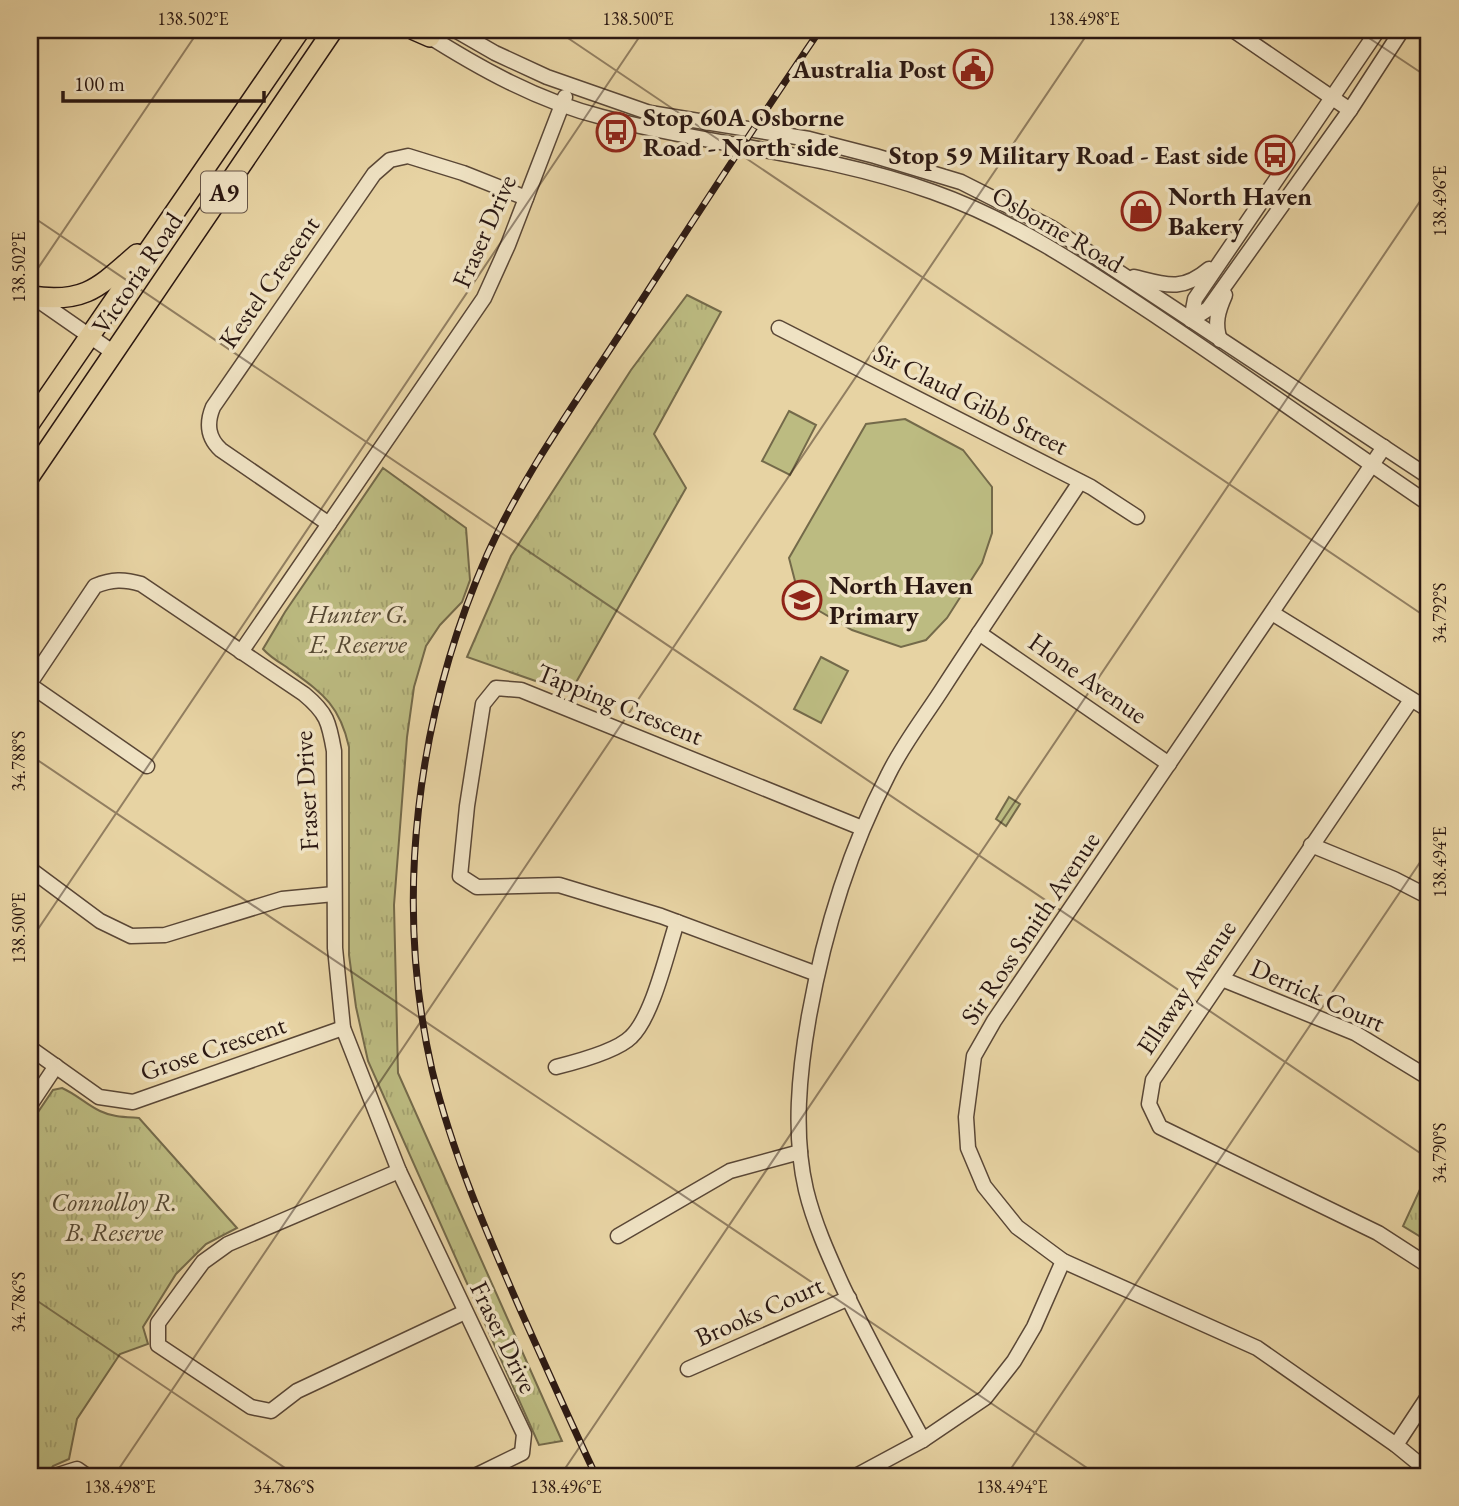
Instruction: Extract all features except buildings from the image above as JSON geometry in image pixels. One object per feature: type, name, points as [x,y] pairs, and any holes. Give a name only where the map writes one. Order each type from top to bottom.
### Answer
[{"type":"highway","name":"Victoria Road","points":[[30,423],[300,30]]},
{"type":"highway","name":"Victoria Road","points":[[30,476],[333,30]]},
{"type":"highway","points":[[31,295],[58,300],[86,293],[100,285],[157,237]]},
{"type":"street","name":"Osborne Road","points":[[455,30],[495,53],[569,85],[650,113],[809,139],[961,182],[1052,228],[1429,477]]},
{"type":"street","points":[[1233,30],[1350,110]]},
{"type":"street","points":[[1206,349],[1191,320],[1195,299],[1378,30]]},
{"type":"street","points":[[1159,318],[1191,320],[1208,309],[1350,110],[1402,30]]},
{"type":"street","name":"Osborne Road","points":[[421,32],[483,69],[563,105],[600,117],[805,156],[870,172],[970,206],[1028,235],[1159,318],[1429,504]]},
{"type":"street","name":"Fraser Drive","points":[[475,1476],[522,1453],[524,1434],[399,1171],[344,1028],[335,948],[334,751],[328,719],[318,705],[304,694],[241,652],[484,298],[508,245],[569,85]]},
{"type":"street","name":"Kestel Crescent","points":[[329,524],[213,443],[209,423],[213,407],[382,165],[390,160],[408,156],[463,173],[526,198]]},
{"type":"street","points":[[932,191],[961,182],[970,206]]},
{"type":"street","points":[[1123,274],[1168,286],[1186,284],[1196,280],[1223,257]]},
{"type":"street","points":[[1220,340],[1216,328],[1217,318],[1237,268]]},
{"type":"street","points":[[31,295],[114,353]]},
{"type":"street","name":"Sir Claud Gibb Street","points":[[779,328],[1080,482],[1137,517]]},
{"type":"street","name":"Sir Ross Smith Avenue","points":[[1384,447],[994,1021],[975,1056],[966,1117],[968,1148],[984,1186],[1017,1227],[1063,1261],[1257,1348],[1396,1445],[1429,1472]]},
{"type":"street","points":[[923,1440],[849,1298],[821,1236],[807,1192],[800,1152],[799,1108],[805,1040],[817,974],[845,875],[862,828],[889,772],[1080,482]]},
{"type":"street","points":[[147,766],[30,684],[95,586],[110,580],[127,580],[141,584],[241,652]]},
{"type":"street","points":[[1272,613],[1429,709]]},
{"type":"street","name":"Hone Avenue","points":[[979,633],[1169,764]]},
{"type":"street","name":"Tapping Crescent","points":[[817,974],[677,922],[559,885],[477,887],[460,876],[467,806],[483,704],[496,688],[521,690],[862,828]]},
{"type":"street","name":"Ellaway Avenue","points":[[1411,700],[1153,1080],[1149,1104],[1160,1126],[1378,1233],[1429,1266]]},
{"type":"street","points":[[1311,845],[1394,879],[1429,897]]},
{"type":"street","points":[[30,869],[100,921],[131,936],[165,935],[282,899],[334,894]]},
{"type":"street","points":[[556,1067],[589,1059],[631,1038],[646,1015],[677,922]]},
{"type":"street","name":"Derrick Court","points":[[1222,979],[1355,1034],[1429,1078]]},
{"type":"street","name":"Grose Crescent","points":[[30,1048],[100,1097],[133,1102],[344,1028]]},
{"type":"street","points":[[30,1105],[56,1066]]},
{"type":"street","points":[[618,1236],[730,1171],[800,1152]]},
{"type":"street","points":[[399,1171],[228,1244],[203,1262],[158,1323],[158,1345],[251,1407],[271,1411],[297,1391],[465,1312]]},
{"type":"street","points":[[856,1476],[923,1440],[985,1398],[1014,1362],[1034,1327],[1063,1261]]},
{"type":"street","name":"Brooks Court","points":[[688,1369],[849,1298]]},
{"type":"street","points":[[1396,1445],[1429,1395]]},
{"type":"street","points":[[55,1476],[77,1469],[87,1476]]},
{"type":"green space","points":[[687,295],[721,312],[654,434],[686,488],[570,693],[467,657],[511,556],[631,370]]},
{"type":"green space","points":[[789,411],[816,425],[790,475],[762,461]]},
{"type":"green space","points":[[905,419],[963,450],[992,487],[992,533],[982,563],[947,618],[926,640],[901,647],[852,630],[816,609],[795,581],[789,558],[866,424]]},
{"type":"green space","name":"Hunter G. E. Reserve","points":[[383,468],[466,528],[470,580],[462,602],[440,625],[426,646],[414,687],[407,737],[394,905],[398,1073],[562,1441],[539,1445],[368,1061],[356,1007],[349,955],[349,747],[345,732],[334,708],[326,699],[263,649],[285,612]]},
{"type":"green space","points":[[821,657],[848,671],[821,723],[794,709]]},
{"type":"green space","points":[[1009,797],[1020,804],[1006,826],[996,819]]},
{"type":"green space","name":"Connolloy R. B. Reserve","points":[[62,1088],[105,1113],[139,1118],[237,1228],[206,1244],[176,1274],[143,1327],[148,1344],[120,1354],[77,1419],[69,1459],[53,1466],[46,1476],[30,1476],[30,1124],[53,1090]]},
{"type":"green space","points":[[1429,1170],[1429,1242],[1403,1226]]},
{"type":"railway","points":[[596,1476],[482,1221],[449,1131],[432,1070],[420,1005],[414,940],[414,874],[419,808],[429,743],[443,679],[463,616],[487,555],[518,495],[571,408],[820,30]]},
{"type":"place","name":"Australia Post","points":[[973,69]]},
{"type":"place","name":"Stop 60A Osborne Road - North side","points":[[616,132]]},
{"type":"place","name":"Stop 59 Military Road - East side","points":[[1275,155]]},
{"type":"place","name":"North Haven Bakery","points":[[1141,211]]},
{"type":"place","name":"North Haven Primary","points":[[802,600]]}]
